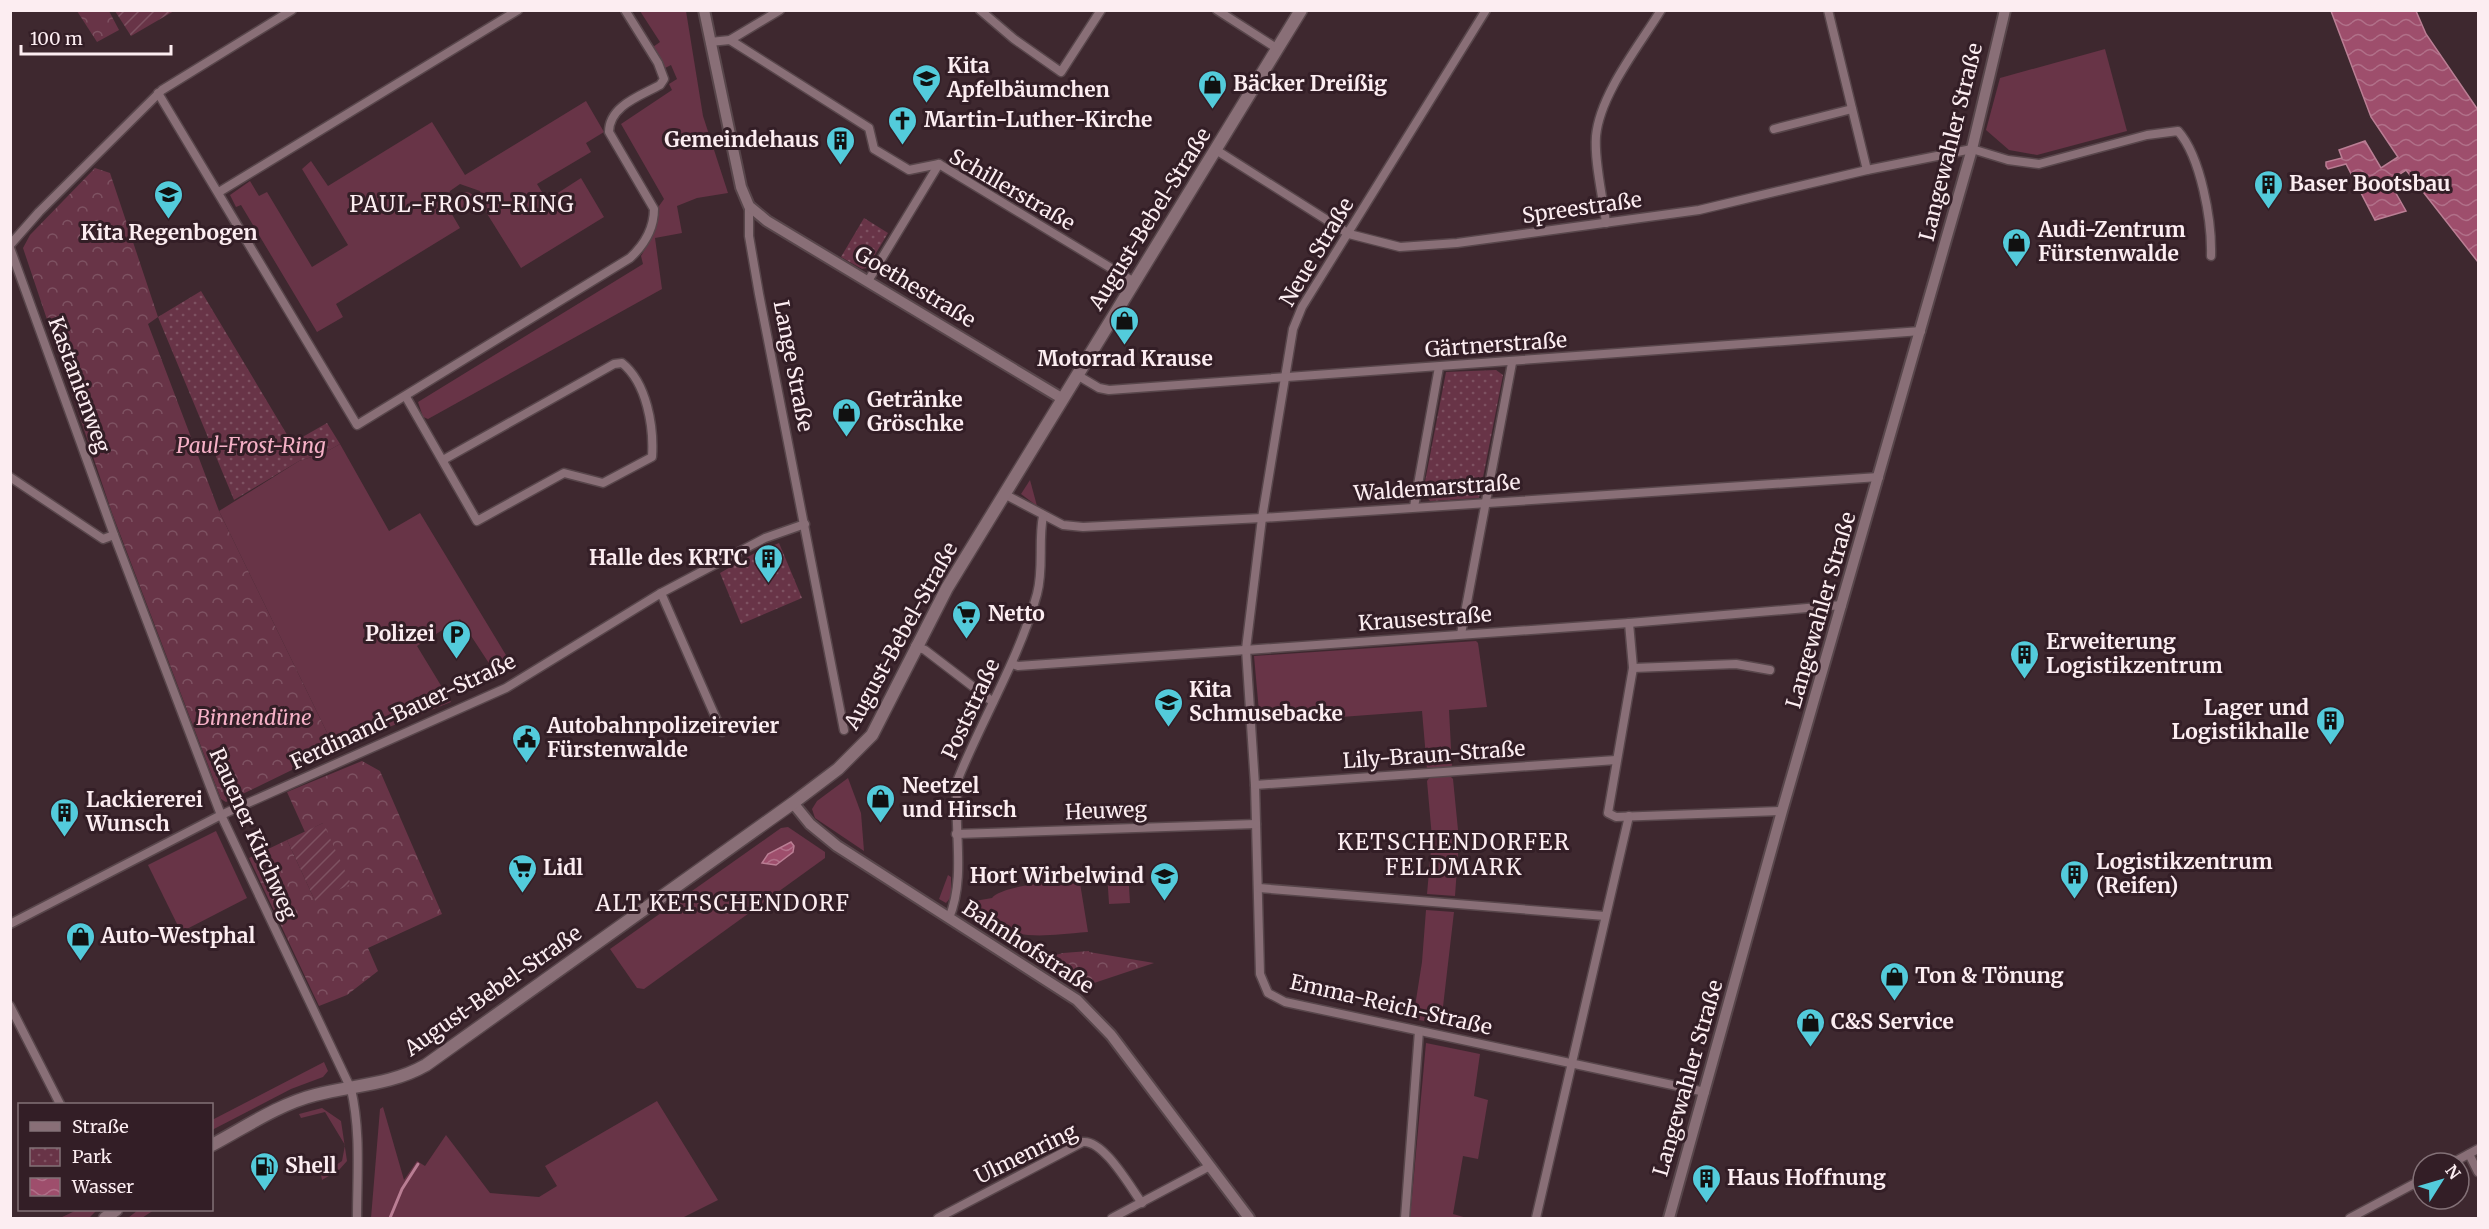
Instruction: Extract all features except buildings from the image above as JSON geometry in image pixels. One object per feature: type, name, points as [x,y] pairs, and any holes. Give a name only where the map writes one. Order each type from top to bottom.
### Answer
[{"type":"main road","name":"August-Bebel-Straße","points":[[213,1145],[290,1104],[314,1095],[389,1081],[426,1065],[793,803],[838,769],[864,745],[878,724],[915,646],[1004,494],[1301,10]]},
{"type":"street","points":[[10,246],[39,212],[158,93],[292,10]]},
{"type":"street","points":[[219,192],[518,10]]},
{"type":"street","points":[[158,93],[357,426],[630,258],[648,236],[654,219],[654,209],[609,132],[609,122],[617,110],[660,85],[664,79],[658,63],[625,10]]},
{"type":"street","name":"Lange Straße","points":[[704,10],[741,187],[748,206],[749,236],[759,294],[844,730]]},
{"type":"street","points":[[710,42],[730,40],[780,10]]},
{"type":"street","points":[[980,10],[1014,39],[1061,72],[1101,10]]},
{"type":"street","points":[[1217,10],[1278,49]]},
{"type":"street","name":"Neue Straße","points":[[1246,649],[1262,518],[1293,328],[1302,308],[1486,10]]},
{"type":"street","points":[[1606,223],[1596,137],[1601,115],[1607,98],[1661,10]]},
{"type":"street","points":[[1828,10],[1867,170]]},
{"type":"street","name":"Langewahler Straße","points":[[1669,1218],[1782,811],[1880,477],[1972,149],[2005,10]]},
{"type":"street","name":"Schillerstraße","points":[[730,40],[869,128],[874,149],[909,170],[939,164],[1134,282]]},
{"type":"street","points":[[1774,129],[1852,109]]},
{"type":"street","points":[[1972,149],[2008,160],[2039,164],[2147,135],[2178,131],[2188,143],[2212,225],[2211,256]]},
{"type":"street","name":"Spreestraße","points":[[1216,150],[1349,234],[1400,247],[1457,243],[1699,210],[1867,170],[1972,149]]},
{"type":"street","points":[[868,282],[939,164]]},
{"type":"street","name":"Goethestraße","points":[[748,206],[767,221],[1063,399]]},
{"type":"street","name":"Kastanienweg","points":[[10,246],[114,535]]},
{"type":"street","name":"Gärtnerstraße","points":[[1077,375],[1099,388],[1109,390],[1512,363],[1921,331]]},
{"type":"street","points":[[406,397],[477,521],[564,473],[603,483],[652,457],[653,438],[646,402],[630,369],[622,363],[614,364],[443,460]]},
{"type":"street","points":[[1461,634],[1512,363]]},
{"type":"street","points":[[1414,507],[1439,367]]},
{"type":"street","points":[[10,477],[103,539],[114,535]]},
{"type":"street","name":"Waldemarstraße","points":[[1004,494],[1042,516],[1071,527],[1262,518],[1880,477]]},
{"type":"street","name":"Poststraße","points":[[949,918],[956,901],[958,881],[955,806],[958,779],[1024,634],[1041,576],[1042,516]]},
{"type":"street","name":"Ferdinand-Bauer-Straße","points":[[10,924],[221,815],[506,688],[661,593],[765,538],[805,524]]},
{"type":"street","name":"Rauener Kirchweg","points":[[114,535],[221,815],[351,1089],[355,1107],[359,1165],[357,1218]]},
{"type":"street","points":[[661,593],[722,732]]},
{"type":"street","name":"Krausestraße","points":[[1012,664],[1018,666],[1629,623],[1842,605]]},
{"type":"street","points":[[1629,623],[1633,668],[1608,813],[1616,816],[1629,816],[1782,811]]},
{"type":"street","points":[[915,646],[925,650],[993,702]]},
{"type":"street","name":"Emma-Reich-Straße","points":[[1246,649],[1255,785],[1260,974],[1268,993],[1285,1002],[1705,1092]]},
{"type":"street","points":[[1633,668],[1736,664],[1770,670]]},
{"type":"street","name":"Lily-Braun-Straße","points":[[1255,785],[1616,760]]},
{"type":"street","name":"Bahnhofstraße","points":[[793,803],[810,824],[837,846],[1055,984],[1096,1017],[1249,1218]]},
{"type":"street","points":[[1536,1218],[1629,816]]},
{"type":"street","name":"Heuweg","points":[[956,834],[1256,824]]},
{"type":"street","points":[[1259,888],[1605,916]]},
{"type":"street","points":[[10,1006],[59,1103]]},
{"type":"street","points":[[1405,1218],[1419,1031]]},
{"type":"street","name":"Ulmenring","points":[[938,1218],[1083,1142],[1090,1142],[1101,1148],[1142,1203]]},
{"type":"street","points":[[2471,1158],[2478,1172]]},
{"type":"street","points":[[1112,1218],[1210,1166]]},
{"type":"street","points":[[2350,1218],[2411,1185]]},
{"type":"green space","points":[[77,11],[109,11],[119,30],[97,42]]},
{"type":"green space","points":[[115,11],[174,11],[131,36]]},
{"type":"green space","points":[[640,11],[686,11],[703,116],[728,193],[697,198],[677,206],[682,233],[655,238],[662,289],[428,419],[423,417],[418,402],[643,264],[641,256],[654,232],[659,206],[664,199],[621,124],[672,90],[669,84],[677,79],[671,65],[665,68],[653,47],[660,42]]},
{"type":"green space","points":[[2105,49],[2127,131],[2037,155],[2009,150],[1986,130],[2000,78]]},
{"type":"green space","points":[[586,101],[604,132],[586,143],[591,152],[537,184],[547,200],[581,178],[604,217],[521,268],[486,212],[480,191],[460,184],[450,191],[446,204],[460,228],[336,304],[343,317],[317,332],[241,205],[236,207],[230,195],[250,181],[259,196],[267,192],[312,267],[348,245],[302,169],[311,161],[328,186],[432,122],[465,175]]},
{"type":"green space","name":"Binnendüne","points":[[95,168],[110,173],[158,317],[148,324],[219,511],[335,749],[226,802],[221,799],[112,513],[23,248],[30,235]]},
{"type":"green space","points":[[466,192],[472,195],[475,201],[472,207],[466,210],[460,207],[457,201],[460,195]]},
{"type":"green space","points":[[864,218],[888,233],[867,268],[862,269],[841,257]]},
{"type":"green space","name":"Paul-Frost-Ring","points":[[201,291],[292,443],[327,423],[340,444],[324,453],[299,461],[234,500],[158,317]]},
{"type":"green space","points":[[1496,370],[1503,375],[1479,498],[1430,501],[1423,492],[1446,372]]},
{"type":"green space","points":[[340,444],[389,531],[420,513],[515,670],[496,674],[460,619],[417,646],[451,702],[335,749],[219,511],[299,461],[324,453]]},
{"type":"green space","points":[[1030,480],[1037,506],[1021,494]]},
{"type":"green space","points":[[779,543],[802,598],[741,624],[720,573],[753,554]]},
{"type":"green space","points":[[1476,641],[1487,707],[1449,710],[1452,767],[1427,769],[1422,711],[1260,723],[1254,656]]},
{"type":"green space","points":[[362,761],[380,771],[442,914],[368,948],[378,971],[347,995],[319,1006],[249,858],[287,840],[315,901],[323,823],[305,832],[287,792]]},
{"type":"green space","points":[[1449,775],[1453,779],[1459,840],[1455,896],[1427,894],[1432,838],[1427,781],[1430,777]]},
{"type":"green space","points":[[848,778],[861,813],[864,851],[815,818],[812,809],[817,801]]},
{"type":"green space","points":[[323,823],[351,884],[315,901],[287,840]]},
{"type":"green space","points":[[788,827],[825,852],[825,858],[644,989],[637,988],[610,949],[781,828]]},
{"type":"green space","points":[[216,831],[247,898],[181,932],[148,865]]},
{"type":"green space","points":[[1128,871],[1130,903],[1109,904],[1107,872]]},
{"type":"green space","points":[[948,875],[951,877],[951,897],[946,903],[939,899]]},
{"type":"green space","points":[[1079,877],[1088,932],[1018,934],[975,918],[969,902],[992,898],[1019,887]]},
{"type":"green space","points":[[1426,910],[1454,912],[1441,1024],[1413,1019],[1422,962]]},
{"type":"green space","points":[[1089,951],[1154,963],[1076,989],[1034,961],[1063,953]]},
{"type":"green space","points":[[1426,1043],[1480,1054],[1474,1096],[1488,1100],[1478,1159],[1463,1156],[1453,1214],[1467,1218],[1410,1218]]},
{"type":"green space","points":[[324,1062],[328,1071],[323,1077],[291,1089],[213,1129],[213,1119]]},
{"type":"green space","points":[[657,1101],[718,1200],[682,1218],[371,1218],[380,1109],[383,1107],[404,1180],[417,1161],[425,1166],[446,1135],[490,1193],[539,1197],[557,1186],[545,1166]]},
{"type":"green space","points":[[322,1108],[341,1121],[344,1144],[325,1112],[301,1118],[299,1114]]},
{"type":"green space","points":[[345,1146],[347,1161],[339,1170],[322,1180],[321,1175],[342,1161]]},
{"type":"green space","points":[[75,1211],[96,1211],[89,1218],[60,1218]]},
{"type":"green space","points":[[137,1211],[152,1211],[142,1218],[128,1218]]},
{"type":"water","points":[[2331,11],[2416,11],[2426,34],[2478,110],[2478,262],[2406,170],[2389,181],[2406,211],[2375,220],[2346,164],[2328,169],[2326,166],[2326,162],[2342,158],[2339,150],[2365,141],[2381,168],[2398,157],[2371,117]]},
{"type":"water","points":[[791,842],[794,846],[793,852],[776,865],[762,863],[768,854]]},
{"type":"waterway","points":[[390,1218],[402,1189],[418,1164]]},
{"type":"place","name":"Kita Apfelbäumchen","points":[[926,104]]},
{"type":"place","name":"Bäcker Dreißig","points":[[1212,110]]},
{"type":"place","name":"Martin-Luther-Kirche","points":[[903,146]]},
{"type":"place","name":"Gemeindehaus","points":[[840,166]]},
{"type":"place","name":"Baser Bootsbau","points":[[2268,210]]},
{"type":"place","name":"Kita Regenbogen","points":[[169,220]]},
{"type":"place","name":"Audi-Zentrum Fürstenwalde","points":[[2017,268]]},
{"type":"place","name":"Motorrad Krause","points":[[1125,346]]},
{"type":"place","name":"Getränke Gröschke","points":[[846,438]]},
{"type":"place","name":"Halle des KRTC","points":[[769,584]]},
{"type":"place","name":"Netto","points":[[967,640]]},
{"type":"place","name":"Polizei","points":[[456,660]]},
{"type":"place","name":"Erweiterung Logistikzentrum","points":[[2025,680]]},
{"type":"place","name":"Kita Schmusebacke","points":[[1168,728]]},
{"type":"place","name":"Lager und Logistikhalle","points":[[2330,746]]},
{"type":"place","name":"Autobahnpolizeirevier Fürstenwalde","points":[[526,764]]},
{"type":"place","name":"Neetzel und Hirsch","points":[[881,824]]},
{"type":"place","name":"Lackiererei Wunsch","points":[[65,838]]},
{"type":"place","name":"Lidl","points":[[522,894]]},
{"type":"place","name":"Logistikzentrum (Reifen)","points":[[2075,900]]},
{"type":"place","name":"Hort Wirbelwind","points":[[1165,902]]},
{"type":"place","name":"Auto-Westphal","points":[[80,962]]},
{"type":"place","name":"Ton & Tönung","points":[[1894,1002]]},
{"type":"place","name":"C&S Service","points":[[1810,1048]]},
{"type":"place","name":"Shell","points":[[264,1192]]},
{"type":"place","name":"Haus Hoffnung","points":[[1706,1204]]},
{"type":"district","name":"PAUL-FROST-RING","points":[[462,204]]},
{"type":"district","name":"KETSCHENDORFER FELDMARK","points":[[1454,854]]},
{"type":"district","name":"ALT KETSCHENDORF","points":[[723,903]]}]
